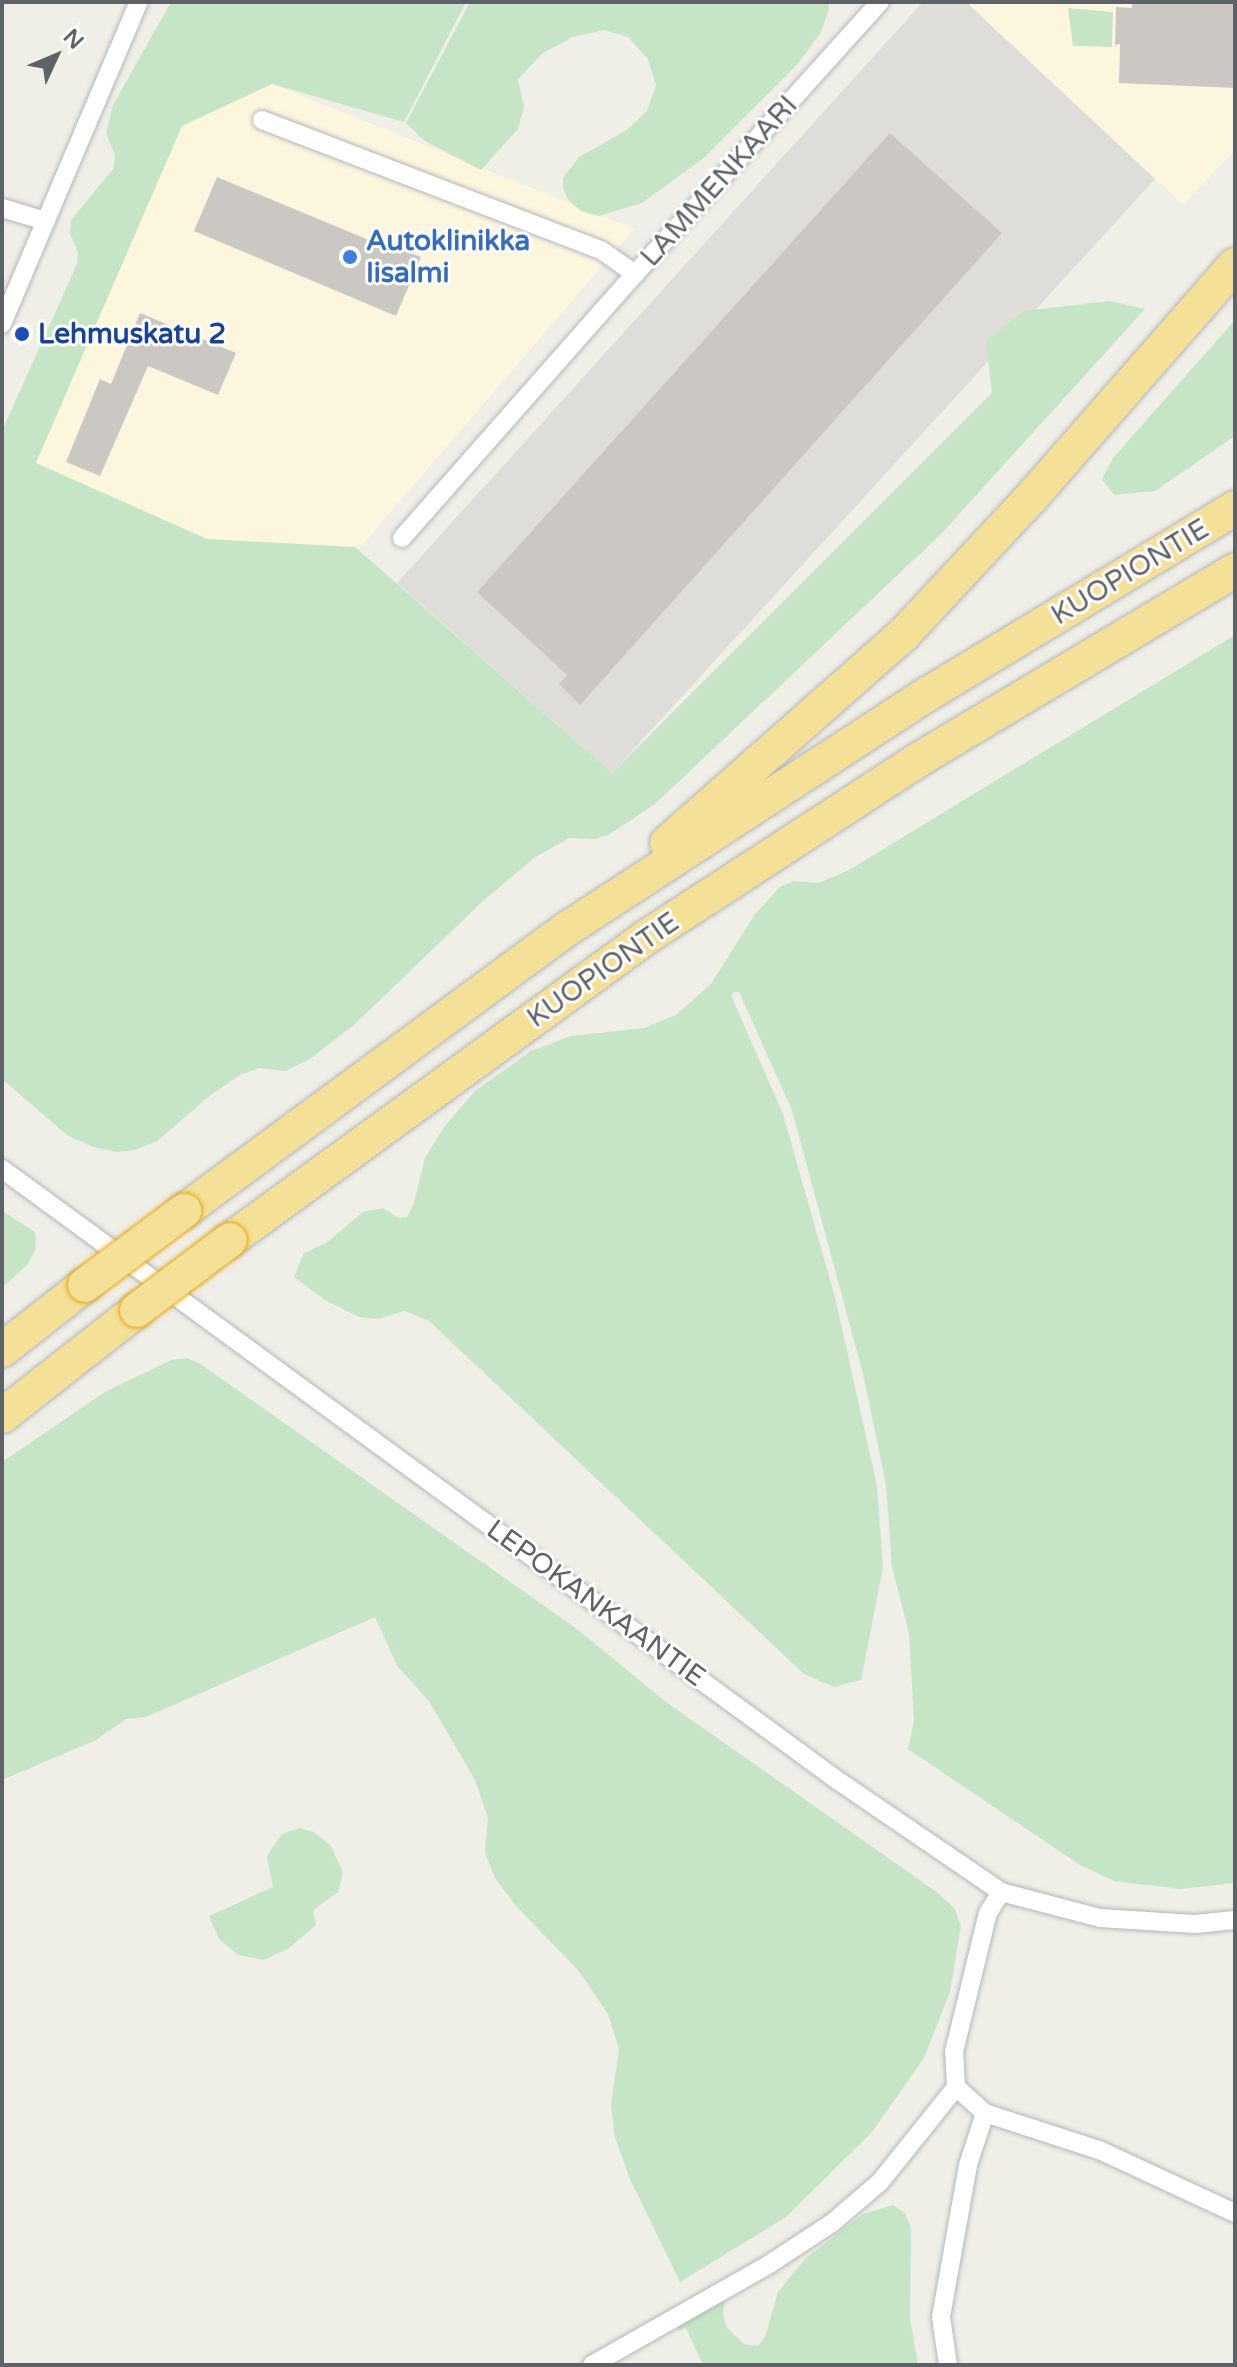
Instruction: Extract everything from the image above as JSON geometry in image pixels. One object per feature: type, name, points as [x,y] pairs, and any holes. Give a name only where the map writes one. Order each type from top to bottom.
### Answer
[{"type":"highway","points":[[567,929],[904,634],[1030,499],[1235,265]]},
{"type":"highway","name":"KUOPIONTIE","points":[[2,1350],[184,1211],[567,929],[928,694],[1235,508]]},
{"type":"highway","name":"KUOPIONTIE","points":[[2,1416],[230,1240],[645,938],[918,760],[1235,570]]},
{"type":"street","points":[[2,324],[139,2]]},
{"type":"street","name":"LAMMENKAARI","points":[[262,120],[601,250],[635,274],[880,2]]},
{"type":"street","points":[[2,208],[46,221]]},
{"type":"street","points":[[402,538],[635,274]]},
{"type":"street","name":"LEPOKANKAANTIE","points":[[2,1169],[840,1782],[1001,1892],[1100,1918],[1195,1924],[1235,1920]]},
{"type":"street","points":[[592,2365],[768,2265],[832,2223],[880,2182],[956,2087],[954,2052],[988,1913],[1001,1892]]},
{"type":"street","points":[[956,2087],[985,2113],[1099,2150],[1235,2213]]},
{"type":"street","points":[[948,2365],[941,2317],[968,2165],[985,2113]]},
{"type":"shaded area","points":[[923,2],[966,2],[1155,179],[612,773],[397,583]]},
{"type":"shaded area","points":[[966,2],[1235,2],[1235,149],[1183,205]]},
{"type":"shaded area","points":[[211,59],[634,229],[321,593],[20,490]]},
{"type":"green space","points":[[171,2],[466,2],[404,122],[272,84],[182,126],[36,463],[207,539],[355,547],[612,773],[992,393],[986,341],[1024,311],[1110,301],[1145,309],[941,534],[655,804],[608,835],[594,839],[569,838],[534,858],[483,901],[355,1024],[310,1059],[285,1071],[260,1068],[240,1075],[212,1094],[157,1141],[135,1150],[117,1152],[93,1147],[67,1135],[2,1079],[2,431],[77,264],[78,252],[70,234],[71,220],[114,168],[115,155],[106,133],[113,105]]},
{"type":"green space","points":[[470,2],[828,2],[829,9],[821,32],[797,65],[705,157],[642,203],[599,216],[581,211],[569,201],[563,188],[563,178],[579,157],[627,130],[647,111],[656,85],[648,59],[628,37],[604,30],[573,37],[543,53],[518,79],[524,107],[518,129],[481,170],[425,141],[406,123]]},
{"type":"green space","points":[[1068,8],[1113,12],[1112,47],[1073,46]]},
{"type":"green space","points":[[1235,320],[1235,436],[1155,491],[1114,495],[1102,479],[1113,458]]},
{"type":"green space","points":[[1235,635],[1235,1883],[1180,1889],[1114,1881],[1080,1865],[908,1749],[914,1721],[909,1633],[892,1567],[886,1485],[864,1378],[792,1110],[739,992],[733,992],[732,998],[783,1114],[836,1301],[877,1486],[883,1568],[861,1680],[834,1687],[804,1674],[429,1321],[404,1311],[378,1319],[359,1317],[325,1300],[294,1277],[304,1253],[326,1243],[363,1212],[383,1208],[399,1218],[407,1217],[414,1203],[425,1158],[444,1127],[475,1091],[531,1051],[571,1036],[644,1028],[676,1015],[711,984],[755,914],[780,887],[793,881],[819,883],[849,870]]},
{"type":"green space","points":[[2,1211],[35,1232],[36,1248],[28,1264],[2,1288]]},
{"type":"green space","points":[[186,1358],[199,1363],[577,1629],[666,1702],[938,1893],[955,1909],[961,1926],[950,1992],[924,2058],[872,2132],[786,2217],[680,2282],[630,2179],[615,2138],[611,2105],[619,2049],[608,2014],[578,1970],[517,1907],[495,1878],[485,1853],[488,1818],[475,1780],[429,1701],[397,1666],[375,1617],[146,1717],[126,1719],[96,1740],[2,1780],[2,1462],[105,1392],[171,1360]]},
{"type":"green space","points":[[299,1828],[314,1832],[331,1846],[343,1873],[338,1892],[313,1910],[316,1925],[288,1949],[263,1960],[238,1955],[219,1939],[209,1916],[273,1887],[267,1856],[282,1834]]},
{"type":"green space","points":[[893,2205],[905,2213],[911,2228],[910,2319],[918,2365],[703,2365],[686,2328],[678,2331],[678,2325],[725,2298],[723,2314],[727,2328],[744,2344],[758,2346],[765,2337],[778,2292],[806,2258],[863,2214]]},
{"type":"building","points":[[1235,2],[1235,88],[1119,83],[1120,44],[1115,45],[1116,7],[1132,8],[1132,3]]},
{"type":"building","points":[[890,133],[1002,233],[580,705],[559,684],[567,675],[477,592]]},
{"type":"building","points":[[217,177],[400,253],[402,249],[421,257],[396,316],[194,231]]},
{"type":"building","points":[[140,313],[236,353],[218,395],[148,366],[100,476],[66,462],[100,379],[111,384]]},
{"type":"place","name":"Autoklinikka Iisalmi","points":[[350,257]]},
{"type":"place","name":"Lehmuskatu 2","points":[[22,334]]}]
